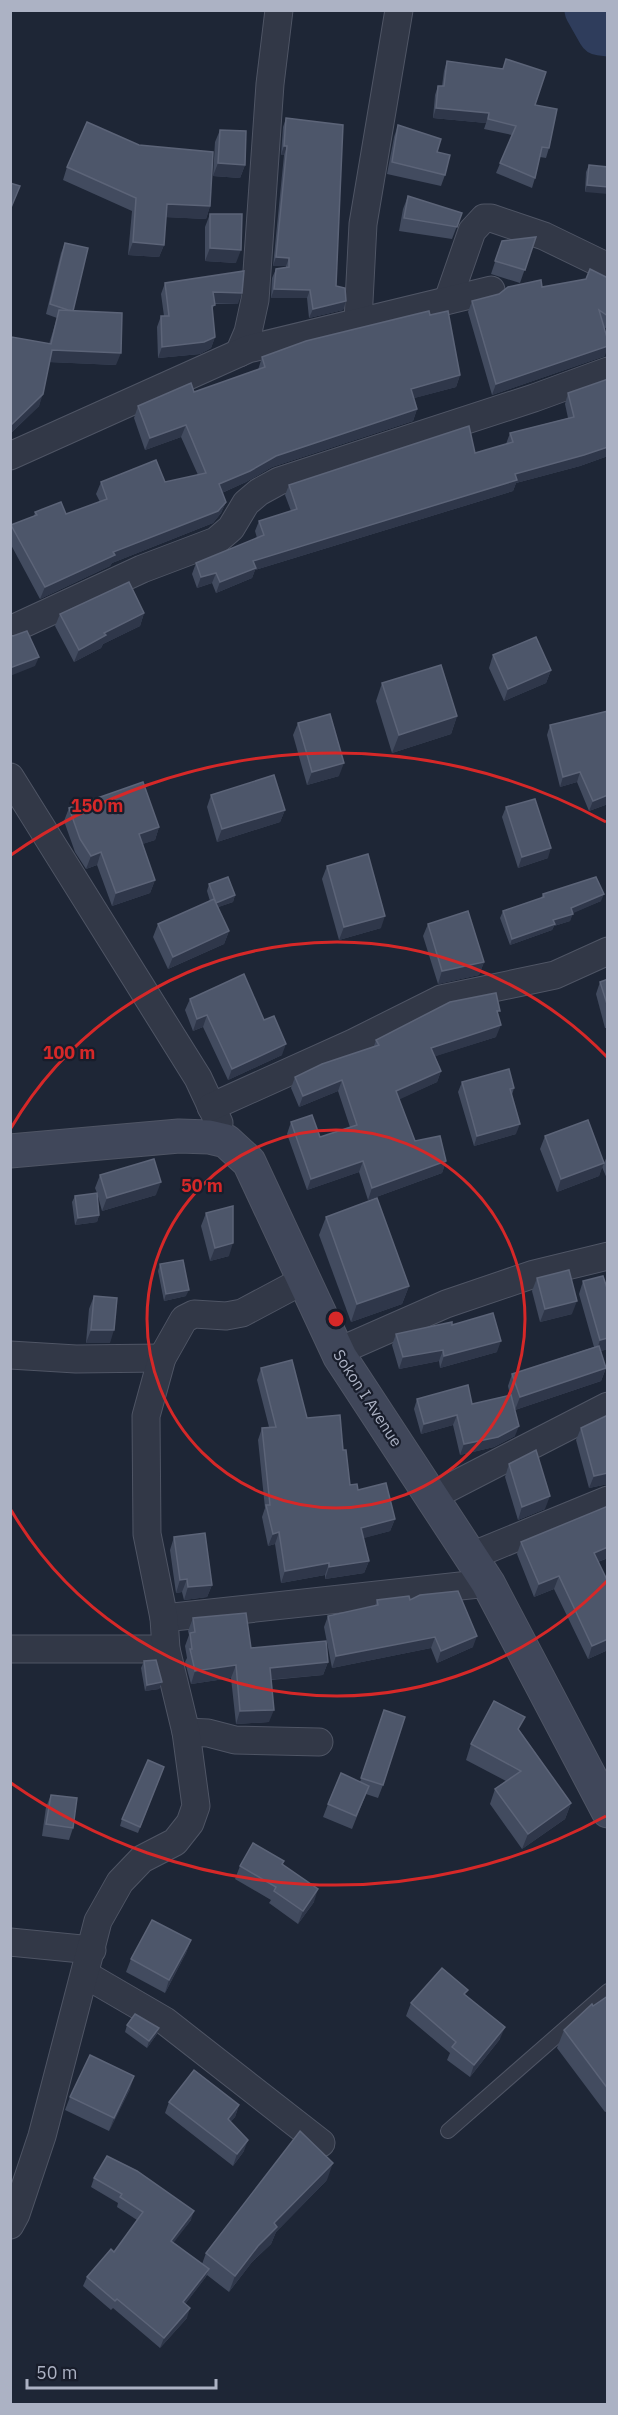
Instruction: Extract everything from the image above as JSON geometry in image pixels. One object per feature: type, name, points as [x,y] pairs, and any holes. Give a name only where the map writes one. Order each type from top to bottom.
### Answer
[{"type":"street","points":[[239,353],[248,332],[255,300],[270,84],[279,10]]},
{"type":"street","points":[[358,321],[363,224],[399,10]]},
{"type":"street","points":[[448,300],[472,231],[484,218],[491,218],[544,236],[608,267]]},
{"type":"street","points":[[10,456],[239,353],[358,321],[491,290]]},
{"type":"street","points":[[10,630],[142,570],[216,541],[231,528],[246,503],[259,492],[279,481],[534,398],[608,370]]},
{"type":"street","points":[[10,777],[198,1077],[226,1141]]},
{"type":"street","points":[[211,1107],[352,1043],[441,999],[555,975],[608,951]]},
{"type":"street","points":[[10,1151],[179,1136],[209,1137],[226,1141]]},
{"type":"street","name":"Sokon I Avenue","points":[[226,1141],[249,1162],[337,1352],[488,1583],[608,1811]]},
{"type":"street","points":[[337,1352],[457,1301],[534,1274],[608,1256]]},
{"type":"street","points":[[10,2225],[16,2214],[42,2136],[98,1921],[120,1882],[142,1859],[176,1842],[190,1823],[196,1806],[186,1732],[166,1649],[164,1618],[147,1534],[146,1416],[162,1358],[184,1320],[194,1314],[226,1316],[242,1313],[304,1280]]},
{"type":"street","points":[[10,1355],[76,1359],[162,1358]]},
{"type":"street","points":[[431,1497],[608,1406]]},
{"type":"street","points":[[469,1557],[608,1500]]},
{"type":"street","points":[[164,1618],[488,1583]]},
{"type":"street","points":[[10,1649],[166,1649]]},
{"type":"street","points":[[186,1732],[208,1733],[235,1740],[320,1742]]},
{"type":"street","points":[[10,1942],[89,1962],[321,2143]]},
{"type":"lane","points":[[448,2131],[608,1990]]},
{"type":"building","points":[[506,59],[546,72],[535,105],[557,109],[549,148],[542,147],[535,178],[500,163],[516,126],[488,119],[489,113],[436,108],[438,86],[444,86],[447,61],[503,69]]},
{"type":"building","points":[[286,118],[343,125],[336,286],[345,288],[346,301],[313,309],[310,290],[274,289],[276,269],[289,267],[289,258],[276,257],[287,146],[284,146]]},
{"type":"building","points":[[87,122],[139,145],[213,152],[210,206],[167,204],[164,245],[133,242],[136,198],[67,167]]},
{"type":"building","points":[[398,125],[441,139],[437,152],[450,155],[445,175],[392,162]]},
{"type":"building","points":[[220,130],[246,131],[245,165],[218,163]]},
{"type":"building","points":[[589,165],[608,167],[608,187],[587,185]]},
{"type":"building","points":[[10,183],[20,186],[10,210]]},
{"type":"building","points":[[408,196],[462,213],[457,227],[404,218]]},
{"type":"building","points":[[210,214],[242,214],[241,250],[210,248]]},
{"type":"building","points":[[536,237],[525,270],[495,261],[502,241]]},
{"type":"building","points":[[65,243],[88,248],[73,311],[50,304]]},
{"type":"building","points":[[590,269],[608,278],[608,316],[599,310],[608,346],[496,384],[472,301],[499,294],[508,287],[541,280],[542,287],[586,279]]},
{"type":"building","points":[[244,271],[242,293],[213,292],[215,337],[204,342],[162,347],[161,316],[169,316],[165,283]]},
{"type":"building","points":[[59,310],[122,313],[121,353],[52,350],[43,394],[10,426],[10,343],[12,337],[51,344]]},
{"type":"building","points":[[429,311],[430,315],[448,311],[460,375],[411,389],[417,409],[276,456],[250,471],[219,484],[226,502],[218,511],[113,552],[115,555],[45,587],[11,525],[61,502],[66,514],[107,499],[101,482],[156,460],[165,482],[206,473],[186,425],[150,438],[138,406],[191,383],[194,392],[265,367],[262,357],[306,341]]},
{"type":"building","points":[[608,379],[608,447],[515,474],[517,480],[253,561],[256,568],[220,582],[216,573],[201,577],[196,563],[264,535],[259,521],[297,509],[289,485],[469,426],[475,453],[513,442],[510,433],[574,417],[568,393]]},
{"type":"building","points":[[129,582],[144,613],[104,633],[106,635],[79,650],[60,614]]},
{"type":"building","points":[[27,631],[39,657],[10,668],[10,635]]},
{"type":"building","points":[[536,637],[551,670],[508,689],[493,655]]},
{"type":"building","points":[[441,665],[457,716],[399,735],[382,683]]},
{"type":"building","points":[[608,711],[608,795],[593,801],[580,772],[563,777],[550,725]]},
{"type":"building","points":[[330,714],[344,763],[312,772],[298,723]]},
{"type":"building","points":[[274,775],[285,810],[222,829],[211,795]]},
{"type":"building","points":[[143,782],[159,827],[139,834],[155,880],[116,893],[101,852],[91,856],[80,839],[69,808]]},
{"type":"building","points":[[535,799],[551,848],[522,857],[506,807]]},
{"type":"building","points":[[368,854],[385,916],[344,927],[327,866]]},
{"type":"building","points":[[228,877],[235,895],[216,903],[209,884]]},
{"type":"building","points":[[596,877],[604,894],[571,908],[573,914],[553,920],[555,924],[512,939],[503,911],[544,897],[543,894]]},
{"type":"building","points":[[214,899],[229,931],[173,957],[158,924]]},
{"type":"building","points":[[468,911],[484,962],[442,971],[428,924]]},
{"type":"building","points":[[244,974],[264,1020],[274,1016],[286,1044],[232,1069],[207,1015],[197,1019],[190,999]]},
{"type":"building","points":[[608,979],[608,1007],[600,982]]},
{"type":"building","points":[[496,993],[501,1025],[431,1048],[441,1071],[396,1091],[415,1141],[440,1136],[446,1161],[372,1188],[363,1161],[311,1179],[291,1122],[312,1115],[320,1137],[357,1125],[342,1080],[303,1096],[295,1077],[322,1064],[379,1045],[376,1040],[450,1002]]},
{"type":"building","points":[[509,1069],[514,1088],[510,1089],[520,1124],[477,1136],[462,1082]]},
{"type":"building","points":[[588,1120],[604,1163],[561,1179],[545,1136]]},
{"type":"building","points":[[154,1159],[161,1182],[107,1198],[100,1175]]},
{"type":"building","points":[[97,1193],[99,1215],[78,1218],[75,1196]]},
{"type":"building","points":[[377,1198],[409,1286],[357,1304],[326,1217]]},
{"type":"building","points":[[233,1206],[233,1243],[215,1248],[206,1213]]},
{"type":"building","points":[[183,1260],[189,1290],[166,1294],[160,1264]]},
{"type":"building","points":[[569,1270],[577,1301],[545,1309],[537,1278]]},
{"type":"building","points":[[603,1276],[608,1291],[608,1338],[600,1340],[583,1281]]},
{"type":"building","points":[[94,1296],[117,1298],[114,1330],[91,1330]]},
{"type":"building","points":[[493,1313],[501,1341],[444,1356],[443,1350],[403,1357],[396,1334],[452,1322],[452,1325]]},
{"type":"building","points":[[599,1346],[606,1368],[520,1397],[512,1374]]},
{"type":"building","points":[[292,1360],[307,1418],[340,1415],[343,1450],[346,1450],[350,1485],[357,1484],[358,1490],[386,1483],[395,1519],[361,1528],[369,1561],[329,1567],[329,1563],[285,1571],[279,1532],[273,1534],[266,1505],[270,1505],[262,1428],[276,1427],[261,1368]]},
{"type":"building","points":[[468,1385],[472,1404],[511,1395],[519,1426],[498,1437],[464,1444],[457,1415],[424,1424],[417,1399]]},
{"type":"building","points":[[608,1415],[608,1473],[594,1476],[581,1428]]},
{"type":"building","points":[[536,1450],[550,1496],[522,1507],[509,1464]]},
{"type":"building","points":[[608,1506],[608,1547],[594,1553],[608,1582],[608,1639],[592,1646],[559,1576],[539,1584],[521,1542]]},
{"type":"building","points":[[205,1533],[212,1585],[188,1587],[187,1579],[180,1580],[174,1537]]},
{"type":"building","points":[[458,1591],[477,1636],[441,1651],[435,1637],[336,1656],[328,1616],[378,1605],[377,1600],[409,1596],[410,1600],[420,1595]]},
{"type":"building","points":[[246,1613],[251,1648],[326,1641],[328,1662],[270,1668],[274,1710],[240,1711],[236,1665],[195,1671],[190,1649],[192,1649],[190,1633],[195,1632],[193,1618]]},
{"type":"building","points":[[156,1660],[162,1682],[147,1685],[144,1661]]},
{"type":"building","points":[[494,1701],[525,1717],[518,1729],[571,1803],[528,1834],[495,1789],[521,1771],[471,1744]]},
{"type":"building","points":[[384,1710],[405,1717],[383,1785],[361,1778]]},
{"type":"building","points":[[148,1760],[164,1767],[140,1827],[122,1819]]},
{"type":"building","points":[[341,1773],[369,1786],[356,1816],[328,1804]]},
{"type":"building","points":[[51,1795],[77,1798],[73,1828],[46,1824]]},
{"type":"building","points":[[253,1843],[284,1861],[282,1864],[318,1889],[303,1911],[274,1891],[276,1887],[240,1866]]},
{"type":"building","points":[[152,1920],[191,1940],[169,1980],[131,1959]]},
{"type":"building","points":[[442,1968],[468,1990],[464,1994],[505,2027],[474,2065],[452,2047],[456,2042],[411,2003]]},
{"type":"building","points":[[608,1996],[608,2089],[564,2030],[592,2004],[593,2006]]},
{"type":"building","points":[[135,2014],[159,2028],[149,2041],[127,2025]]},
{"type":"building","points":[[90,2055],[134,2076],[114,2118],[70,2097]]},
{"type":"building","points":[[194,2070],[239,2105],[228,2119],[248,2140],[237,2154],[169,2102]]},
{"type":"building","points":[[300,2131],[333,2163],[274,2223],[277,2227],[258,2246],[235,2276],[206,2253]]},
{"type":"building","points":[[107,2156],[137,2171],[194,2211],[171,2241],[209,2269],[183,2302],[190,2308],[164,2338],[87,2277],[111,2249],[114,2252],[143,2212],[120,2197],[122,2194],[94,2178]]},
{"type":"waterway","points":[[587,10],[600,33],[608,34]]}]
